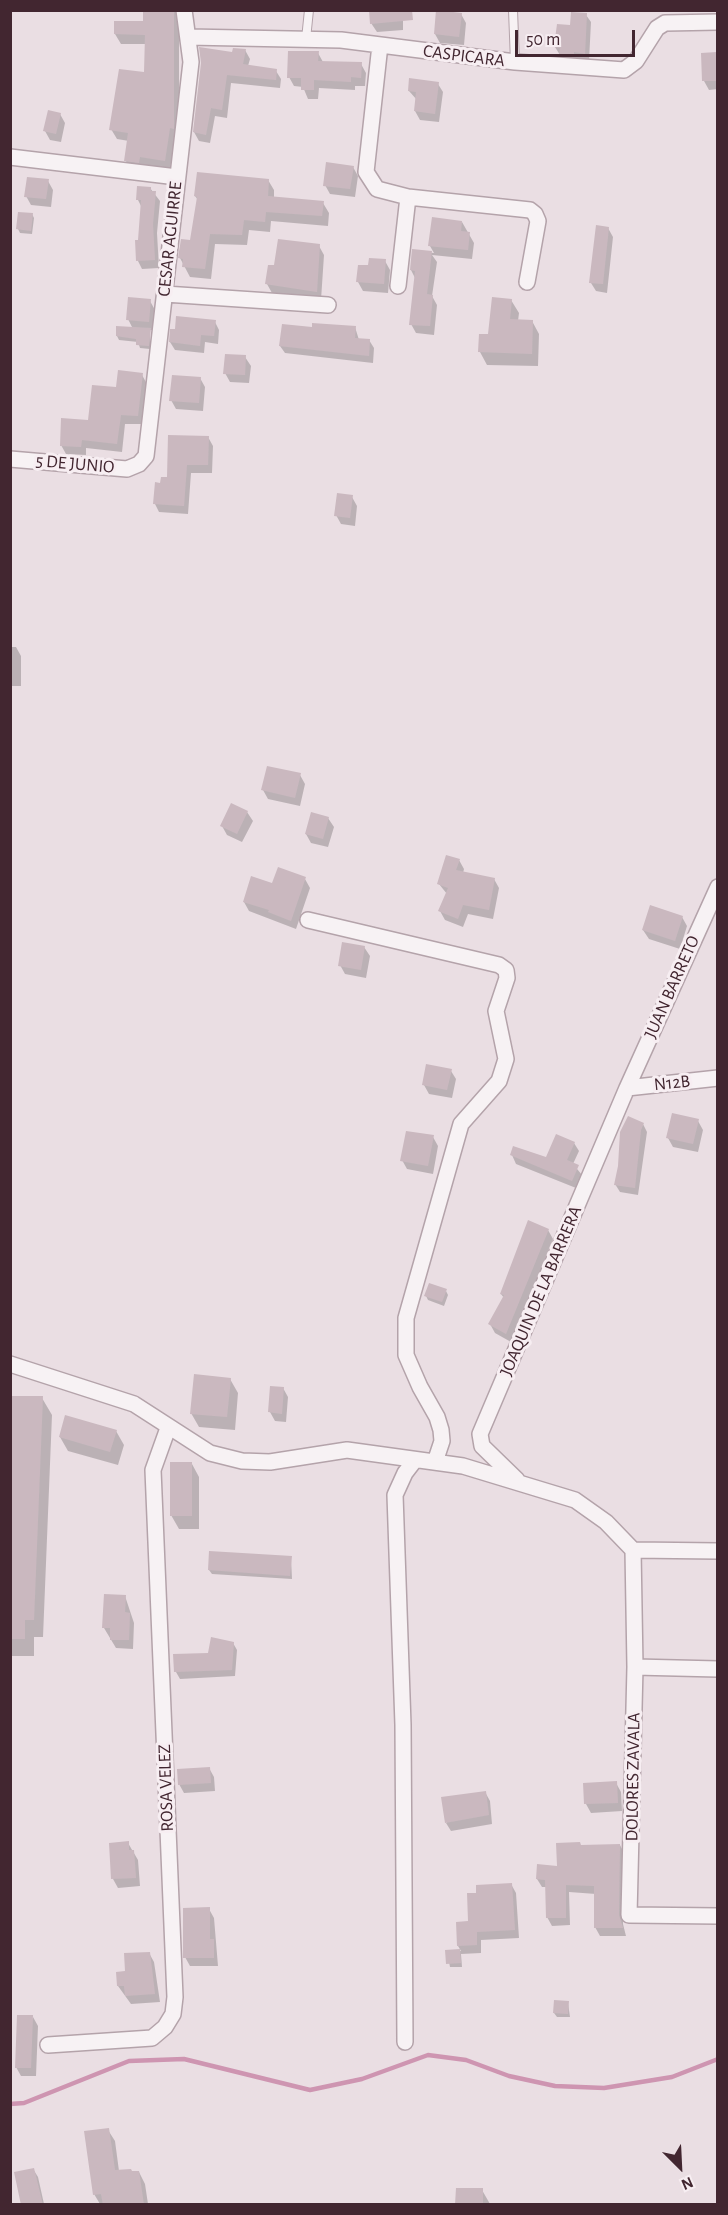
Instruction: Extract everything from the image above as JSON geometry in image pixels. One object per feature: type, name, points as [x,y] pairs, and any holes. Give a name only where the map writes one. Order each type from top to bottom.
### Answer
[{"type":"street","name":"CESAR AGUIRRE","points":[[138,464],[146,456],[191,62],[184,10]]},
{"type":"street","name":"CASPICARA","points":[[188,38],[341,40],[515,62],[624,70],[636,61],[657,28],[665,23],[717,22]]},
{"type":"street","points":[[380,45],[366,172],[377,189],[408,197],[530,210],[538,221],[527,282]]},
{"type":"street","points":[[10,157],[177,177]]},
{"type":"street","points":[[398,286],[408,197]]},
{"type":"street","points":[[165,294],[328,305]]},
{"type":"street","name":"5 DE JUNIO","points":[[10,459],[127,469],[138,464]]},
{"type":"street","name":"JUAN BARRETO","points":[[627,1088],[717,887]]},
{"type":"street","points":[[308,920],[499,965],[506,970],[507,978],[496,1011],[506,1059],[499,1082],[461,1124],[406,1318],[406,1354],[420,1387],[437,1417],[441,1430],[442,1441],[435,1462]]},
{"type":"street","name":"N12B","points":[[627,1088],[717,1078]]},
{"type":"street","name":"JOAQUIN DE LA BARRERA","points":[[519,1482],[482,1446],[480,1434],[627,1088]]},
{"type":"street","points":[[10,1364],[134,1404],[210,1454],[242,1461],[270,1462],[347,1450],[463,1466],[575,1500],[606,1522],[633,1550],[717,1551]]},
{"type":"street","name":"ROSA VELEZ","points":[[48,2045],[152,2038],[165,2027],[173,2014],[175,1996],[153,1470],[168,1428]]},
{"type":"street","points":[[405,2042],[403,1725],[395,1495],[414,1460]]},
{"type":"street","name":"DOLORES ZAVALA","points":[[633,1550],[636,1667],[629,1915],[717,1916]]},
{"type":"street","points":[[636,1667],[717,1669]]},
{"type":"lane","points":[[306,39],[309,10]]},
{"type":"lane","points":[[513,10],[515,62]]},
{"type":"building","points":[[143,10],[174,10],[174,129],[170,128],[165,161],[140,157],[139,163],[124,161],[128,133],[109,130],[119,69],[144,72],[145,35],[114,34],[114,21],[143,21]]},
{"type":"building","points":[[369,10],[412,10],[413,20],[370,24]]},
{"type":"building","points":[[436,10],[462,13],[459,37],[434,34]]},
{"type":"building","points":[[571,12],[587,13],[585,54],[574,52],[574,57],[559,55],[560,48],[554,47],[557,24],[570,25]]},
{"type":"building","points":[[199,47],[232,52],[233,48],[246,49],[243,64],[277,69],[276,80],[227,75],[222,110],[211,108],[206,135],[193,132],[201,63]]},
{"type":"building","points":[[288,51],[319,51],[318,61],[362,62],[361,78],[351,77],[351,82],[314,80],[314,90],[301,90],[301,78],[287,78]]},
{"type":"building","points":[[717,52],[717,81],[702,81],[701,53]]},
{"type":"building","points":[[409,78],[439,82],[435,114],[414,111],[416,92],[408,91]]},
{"type":"building","points":[[48,110],[61,113],[56,134],[43,131]]},
{"type":"building","points":[[326,162],[354,166],[350,189],[323,186]]},
{"type":"building","points":[[197,172],[269,179],[268,196],[324,201],[322,216],[266,212],[265,222],[244,220],[242,235],[210,234],[205,269],[182,267],[183,259],[178,258],[181,239],[190,240],[197,197],[194,196]]},
{"type":"building","points":[[27,177],[49,179],[46,199],[24,197]]},
{"type":"building","points":[[137,186],[151,187],[151,191],[156,191],[153,224],[155,260],[136,261],[135,240],[138,240],[141,200],[136,200]]},
{"type":"building","points":[[18,212],[33,213],[31,231],[16,229]]},
{"type":"building","points":[[432,217],[462,221],[461,231],[470,232],[468,250],[428,246]]},
{"type":"building","points":[[596,225],[609,227],[603,284],[589,283]]},
{"type":"building","points":[[278,239],[320,244],[317,292],[265,284],[268,265],[274,265]]},
{"type":"building","points":[[412,249],[432,251],[427,294],[433,295],[430,326],[409,325],[415,271],[410,270]]},
{"type":"building","points":[[369,258],[386,259],[384,284],[356,282],[358,265],[368,265]]},
{"type":"building","points":[[128,297],[151,299],[149,322],[126,320]]},
{"type":"building","points":[[492,297],[512,299],[510,319],[533,320],[532,354],[478,352],[479,334],[488,334]]},
{"type":"building","points":[[176,316],[216,320],[214,336],[201,335],[200,346],[169,342],[170,329],[175,329]]},
{"type":"building","points":[[312,323],[356,326],[355,338],[370,339],[369,356],[279,346],[282,324],[312,327]]},
{"type":"building","points":[[116,326],[151,328],[149,346],[136,345],[136,339],[116,336]]},
{"type":"building","points":[[225,354],[246,355],[245,375],[223,374]]},
{"type":"building","points":[[118,370],[143,373],[138,416],[121,415],[117,444],[82,440],[81,447],[60,446],[61,418],[88,420],[92,385],[116,387]]},
{"type":"building","points":[[172,375],[201,377],[199,403],[169,401]]},
{"type":"building","points":[[168,435],[209,436],[208,465],[187,465],[184,506],[153,504],[155,482],[160,483],[161,477],[167,477]]},
{"type":"building","points":[[337,493],[353,495],[350,518],[334,516]]},
{"type":"building","points":[[267,766],[301,773],[295,798],[261,790]]},
{"type":"building","points":[[231,803],[248,811],[237,834],[220,826]]},
{"type":"building","points":[[311,812],[329,817],[323,839],[305,834]]},
{"type":"building","points":[[446,855],[460,859],[456,870],[495,878],[489,910],[463,905],[458,919],[438,911],[448,888],[437,884]]},
{"type":"building","points":[[278,867],[306,877],[291,921],[268,912],[269,910],[243,902],[251,876],[272,883]]},
{"type":"building","points":[[650,905],[683,916],[675,941],[642,930]]},
{"type":"building","points":[[342,942],[365,946],[361,970],[338,966]]},
{"type":"building","points":[[426,1064],[452,1069],[447,1090],[422,1085]]},
{"type":"building","points":[[672,1113],[699,1119],[693,1144],[666,1138]]},
{"type":"building","points":[[628,1116],[644,1123],[641,1130],[635,1188],[614,1185],[618,1166],[620,1132]]},
{"type":"building","points":[[406,1131],[434,1135],[428,1166],[400,1161]]},
{"type":"building","points":[[556,1134],[575,1142],[567,1160],[579,1165],[572,1181],[510,1155],[513,1146],[546,1157]]},
{"type":"building","points":[[528,1220],[549,1229],[506,1334],[488,1324],[504,1295],[500,1294]]},
{"type":"building","points":[[429,1283],[447,1289],[442,1302],[424,1296]]},
{"type":"building","points":[[194,1374],[231,1378],[227,1417],[190,1414]]},
{"type":"building","points":[[270,1386],[284,1387],[282,1414],[268,1412]]},
{"type":"building","points":[[10,1396],[43,1396],[34,1620],[25,1620],[25,1639],[10,1639]]},
{"type":"building","points":[[65,1415],[117,1430],[110,1452],[59,1437]]},
{"type":"building","points":[[170,1462],[192,1462],[192,1516],[170,1516]]},
{"type":"building","points":[[209,1551],[292,1556],[290,1576],[208,1570]]},
{"type":"building","points":[[104,1594],[126,1595],[125,1612],[130,1613],[129,1640],[110,1640],[110,1628],[102,1628]]},
{"type":"building","points":[[211,1637],[234,1642],[232,1670],[174,1672],[173,1654],[208,1653]]},
{"type":"building","points":[[210,1767],[211,1783],[178,1785],[177,1769]]},
{"type":"building","points":[[617,1781],[618,1803],[584,1804],[583,1783]]},
{"type":"building","points":[[486,1791],[489,1815],[445,1823],[441,1797]]},
{"type":"building","points":[[129,1841],[129,1850],[134,1850],[136,1878],[111,1879],[109,1843]]},
{"type":"building","points":[[580,1842],[581,1845],[620,1844],[619,1915],[623,1928],[594,1928],[594,1886],[566,1885],[566,1918],[546,1918],[545,1880],[536,1879],[537,1864],[557,1866],[556,1843]]},
{"type":"building","points":[[512,1883],[515,1930],[477,1932],[477,1945],[457,1946],[456,1922],[468,1921],[467,1893],[476,1893],[476,1885]]},
{"type":"building","points":[[210,1907],[210,1939],[214,1939],[214,1958],[183,1958],[183,1908]]},
{"type":"building","points":[[460,1949],[461,1963],[446,1964],[445,1950]]},
{"type":"building","points":[[150,1952],[155,1994],[125,1996],[124,1986],[117,1986],[116,1972],[125,1971],[124,1953]]},
{"type":"building","points":[[554,2000],[569,2001],[568,2014],[553,2013]]},
{"type":"building","points":[[17,2015],[33,2015],[31,2068],[15,2068]]},
{"type":"building","points":[[109,2128],[115,2170],[139,2171],[144,2205],[103,2205],[101,2194],[93,2195],[84,2131]]},
{"type":"building","points":[[34,2168],[43,2205],[21,2205],[14,2172]]},
{"type":"building","points":[[456,2188],[483,2188],[483,2205],[455,2205]]},
{"type":"waterway","points":[[10,2104],[24,2103],[129,2061],[184,2059],[310,2090],[362,2079],[428,2055],[466,2060],[509,2076],[555,2086],[604,2088],[672,2077],[718,2059]]}]
